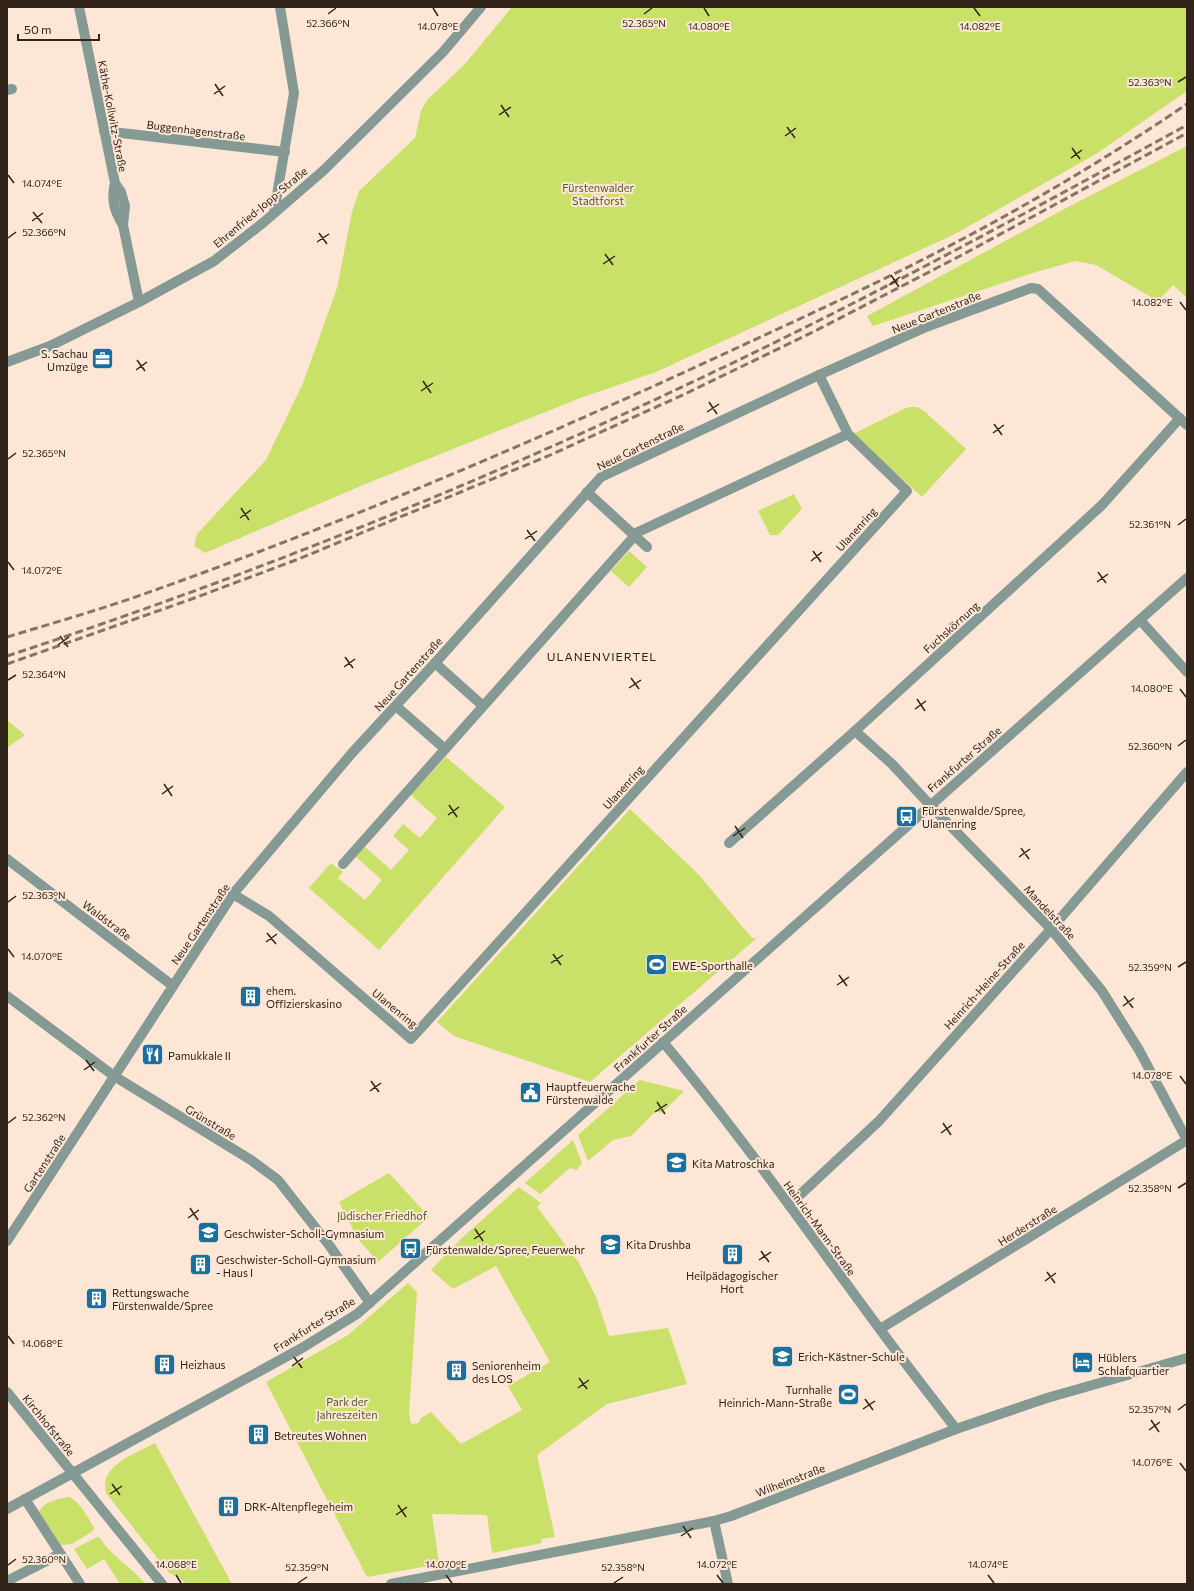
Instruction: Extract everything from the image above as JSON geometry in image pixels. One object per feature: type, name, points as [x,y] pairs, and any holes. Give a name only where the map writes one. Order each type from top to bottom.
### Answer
[{"type":"street","name":"Käthe-Kollwitz-Straße","points":[[79,7],[115,182],[121,192],[125,206],[123,225],[139,302]]},
{"type":"street","points":[[274,213],[294,94],[280,7]]},
{"type":"street","name":"Ehrenfried-Jopp-Straße","points":[[7,362],[50,346],[139,302],[214,261],[274,213],[324,170],[443,52],[481,7]]},
{"type":"street","name":"Buggenhagenstraße","points":[[104,131],[285,152]]},
{"type":"street","name":"Neue Gartenstraße","points":[[114,1076],[233,894],[317,794],[600,477],[819,374],[926,327],[1031,288],[1038,289],[1183,421]]},
{"type":"street","name":"Ulanenring","points":[[233,894],[268,916],[411,1039],[907,491],[848,434],[819,374]]},
{"type":"street","name":"Fuchskörnung","points":[[729,843],[1106,502],[1183,421]]},
{"type":"street","points":[[343,864],[638,532],[848,434]]},
{"type":"street","points":[[587,492],[647,547]]},
{"type":"street","name":"Frankfurter Straße","points":[[7,1509],[302,1348],[357,1314],[1187,578]]},
{"type":"street","points":[[1140,620],[1187,672]]},
{"type":"street","points":[[435,663],[483,706]]},
{"type":"street","points":[[396,706],[444,749]]},
{"type":"street","name":"Mandelstraße","points":[[855,730],[892,764],[930,805],[1051,928],[1102,991],[1140,1050],[1187,1140]]},
{"type":"street","name":"Heinrich-Heine-Straße","points":[[789,1205],[879,1121],[1051,928],[1187,772]]},
{"type":"street","name":"Waldstraße","points":[[7,859],[174,986]]},
{"type":"street","name":"Grünstraße","points":[[7,996],[114,1076],[251,1160],[278,1180],[329,1245],[370,1302]]},
{"type":"street","name":"Heinrich-Mann-Straße","points":[[663,1042],[700,1087],[956,1429]]},
{"type":"street","name":"Gartenstraße","points":[[7,1241],[114,1076]]},
{"type":"street","name":"Herderstraße","points":[[880,1329],[1187,1140]]},
{"type":"street","name":"Wilhelmstraße","points":[[391,1584],[714,1521],[956,1429],[1041,1400],[1187,1358]]},
{"type":"street","name":"Kirchhofstraße","points":[[7,1392],[162,1584]]},
{"type":"street","points":[[25,1499],[80,1584]]},
{"type":"street","points":[[714,1521],[728,1584]]},
{"type":"street","points":[[7,1582],[60,1554]]},
{"type":"green space","name":"Fürstenwalder Stadtforst","points":[[512,7],[1187,7],[1187,91],[1096,154],[953,235],[656,372],[583,397],[363,485],[205,553],[194,546],[197,534],[266,460],[303,383],[337,288],[352,212],[359,191],[415,138],[421,111],[427,100],[465,64]]},
{"type":"green space","points":[[1187,146],[1187,298],[1173,285],[1158,301],[1096,265],[1076,261],[1039,271],[873,326],[867,316],[1068,207]]},
{"type":"green space","points":[[917,407],[924,411],[966,449],[922,497],[853,434],[906,408]]},
{"type":"green space","points":[[794,494],[802,509],[778,535],[770,535],[758,511]]},
{"type":"green space","points":[[629,551],[647,567],[629,587],[611,571]]},
{"type":"green space","points":[[7,720],[25,735],[7,748]]},
{"type":"green space","points":[[446,757],[505,807],[379,950],[309,888],[331,863],[343,872],[338,878],[365,900],[382,880],[356,857],[365,847],[391,870],[409,850],[393,836],[403,824],[420,838],[437,818],[411,795]]},
{"type":"green space","points":[[630,809],[699,875],[752,938],[757,938],[590,1082],[454,1036],[437,1022]]},
{"type":"green space","points":[[640,1080],[684,1091],[662,1113],[656,1111],[631,1136],[613,1140],[588,1161],[578,1135]]},
{"type":"green space","points":[[573,1140],[582,1163],[577,1170],[570,1168],[540,1194],[525,1183]]},
{"type":"green space","name":"Jüdischer Friedhof","points":[[389,1173],[429,1217],[378,1262],[358,1239],[339,1202]]},
{"type":"green space","name":"Park der Jahreszeiten","points":[[519,1187],[541,1203],[537,1207],[579,1263],[596,1297],[609,1336],[668,1328],[687,1384],[607,1404],[537,1455],[555,1537],[541,1539],[542,1543],[492,1553],[487,1515],[432,1514],[439,1564],[367,1577],[266,1382],[348,1335],[408,1283],[417,1292],[409,1413],[411,1424],[419,1423],[420,1419],[431,1412],[461,1444],[522,1410],[508,1386],[550,1362],[496,1266],[453,1289],[431,1270],[462,1238]]},
{"type":"green space","points":[[155,1443],[232,1584],[187,1584],[169,1573],[106,1493],[105,1484],[108,1475],[113,1468],[129,1456]]},
{"type":"green space","points":[[70,1497],[81,1507],[94,1528],[93,1531],[72,1544],[61,1545],[39,1512],[48,1503]]},
{"type":"green space","points":[[99,1537],[115,1556],[146,1584],[120,1584],[104,1559],[87,1569],[74,1549]]},
{"type":"railway","points":[[7,637],[127,600],[281,543],[485,460],[687,371],[794,322],[974,233],[1082,171],[1187,104]]},
{"type":"railway","points":[[7,656],[93,627],[265,565],[350,532],[601,424],[748,356],[875,292],[1187,125]]},
{"type":"railway","points":[[7,664],[189,600],[296,560],[548,456],[687,393],[815,331],[960,256],[1187,133]]},
{"type":"place","name":"S. Sachau Umzüge","points":[[103,359]]},
{"type":"place","name":"Fürstenwalde/Spree, Ulanenring","points":[[906,816]]},
{"type":"place","name":"EWE-Sporthalle","points":[[657,965]]},
{"type":"place","name":"ehem. Offizierskasino","points":[[250,996]]},
{"type":"place","name":"Pamukkale II","points":[[152,1055]]},
{"type":"place","name":"Hauptfeuerwache Fürstenwalde","points":[[531,1092]]},
{"type":"place","name":"Kita Matroschka","points":[[677,1163]]},
{"type":"place","name":"Geschwister-Scholl-Gymnasium","points":[[209,1233]]},
{"type":"place","name":"Kita Drushba","points":[[610,1244]]},
{"type":"place","name":"Fürstenwalde/Spree, Feuerwehr","points":[[411,1249]]},
{"type":"place","name":"Heilpädagogischer Hort","points":[[732,1255]]},
{"type":"place","name":"Geschwister-Scholl-Gymnasium - Haus I","points":[[200,1265]]},
{"type":"place","name":"Rettungswache Fürstenwalde/Spree","points":[[97,1298]]},
{"type":"place","name":"Erich-Kästner-Schule","points":[[783,1356]]},
{"type":"place","name":"Hüblers Schlafquartier","points":[[1082,1363]]},
{"type":"place","name":"Heizhaus","points":[[164,1364]]},
{"type":"place","name":"Seniorenheim des LOS","points":[[457,1371]]},
{"type":"place","name":"Turnhalle Heinrich-Mann-Straße","points":[[848,1395]]},
{"type":"place","name":"Betreutes Wohnen","points":[[259,1435]]},
{"type":"place","name":"DRK-Altenpflegeheim","points":[[229,1506]]},
{"type":"district","name":"ULANENVIERTEL","points":[[602,656]]}]
